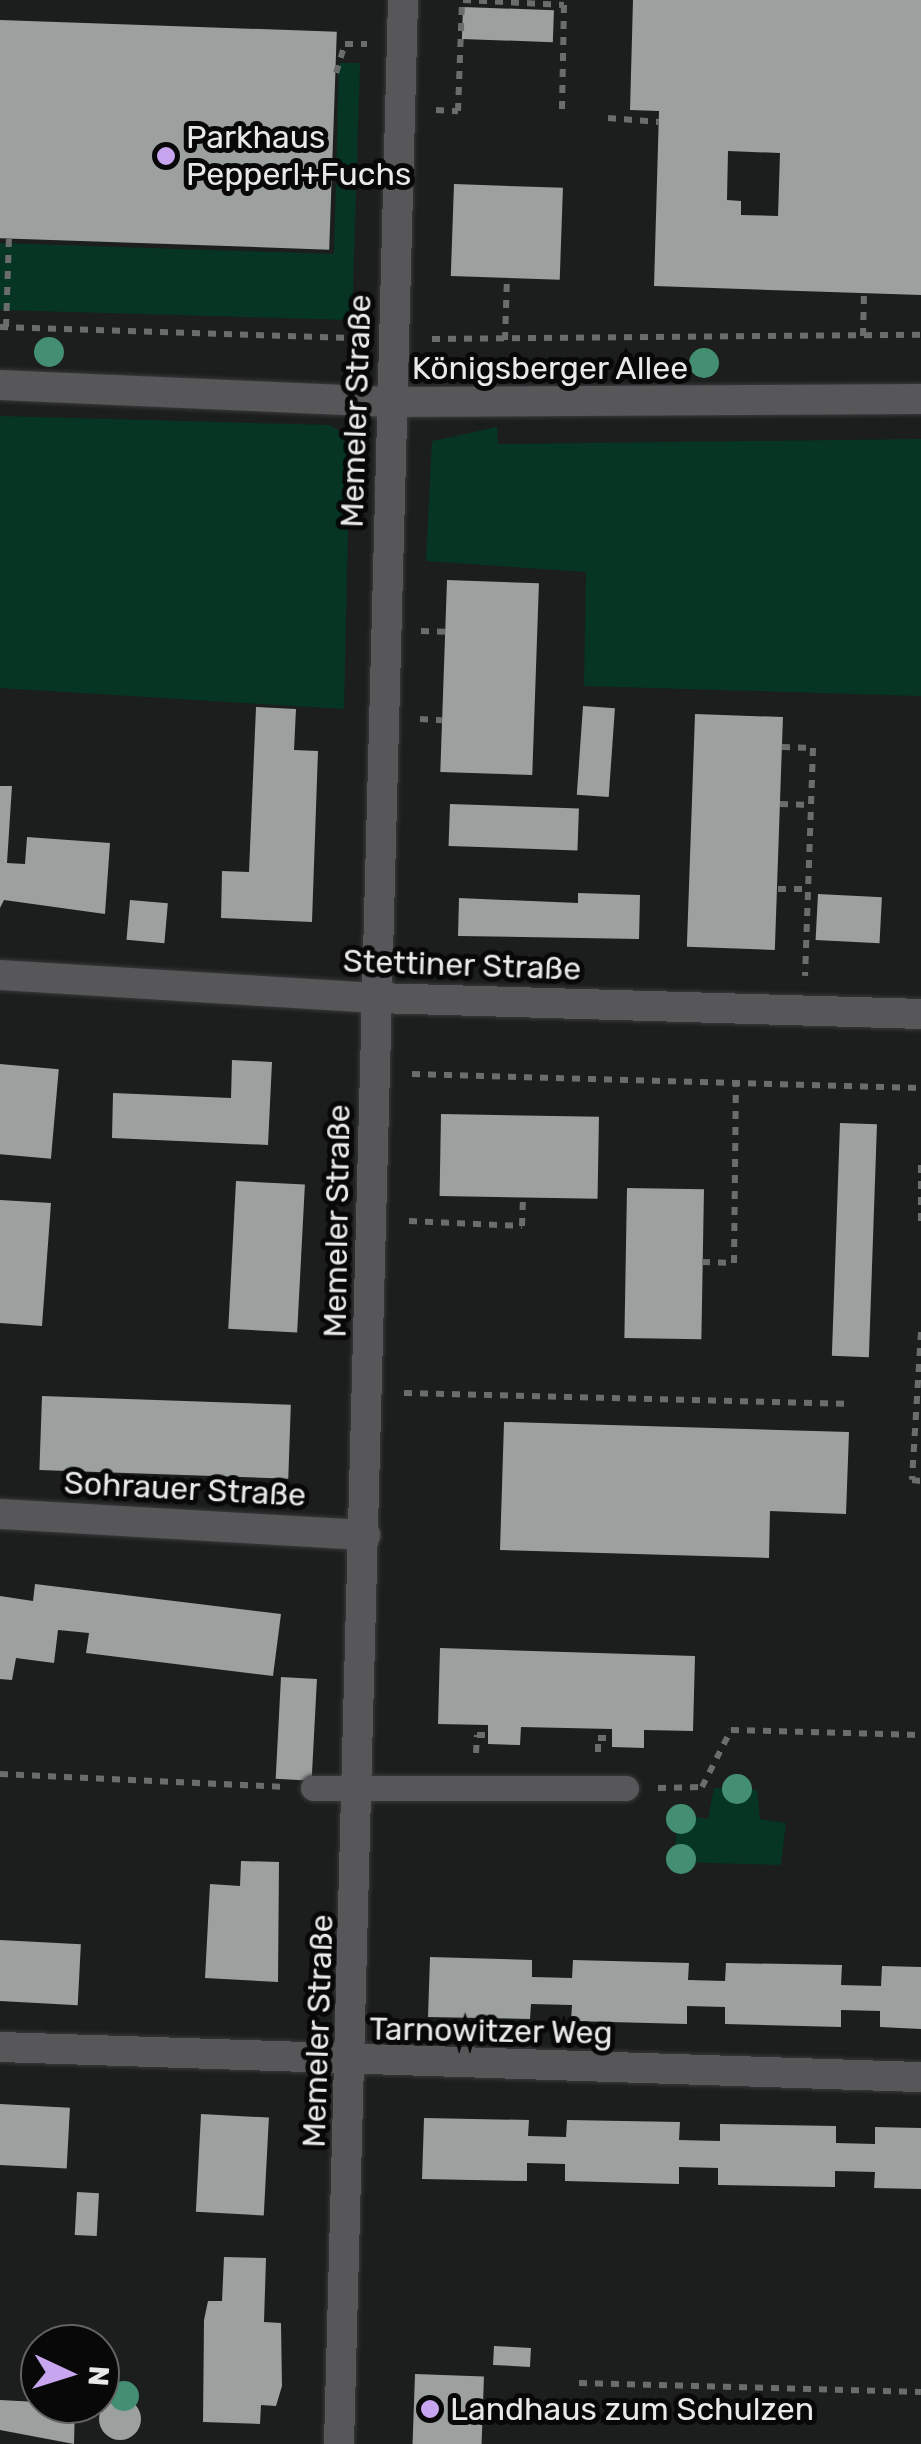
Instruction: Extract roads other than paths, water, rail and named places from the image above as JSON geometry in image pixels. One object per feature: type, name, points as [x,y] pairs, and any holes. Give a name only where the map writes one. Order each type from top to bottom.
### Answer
[{"type":"street","name":"Memeler Straße","points":[[339,2444],[353,2063],[390,402],[403,0]]},
{"type":"street","name":"Königsberger Allee","points":[[0,385],[390,402],[921,399]]},
{"type":"street","name":"Stettiner Straße","points":[[0,976],[377,998],[921,1014]]},
{"type":"street","name":"Sohrauer Straße","points":[[0,1514],[365,1535]]},
{"type":"street","name":"Tarnowitzer Weg","points":[[0,2047],[353,2063],[921,2077]]},
{"type":"lane","points":[[312,1788],[626,1788]]},
{"type":"place","name":"Parkhaus Pepperl+Fuchs","points":[[166,156]]},
{"type":"place","name":"Landhaus zum Schulzen","points":[[430,2409]]}]
